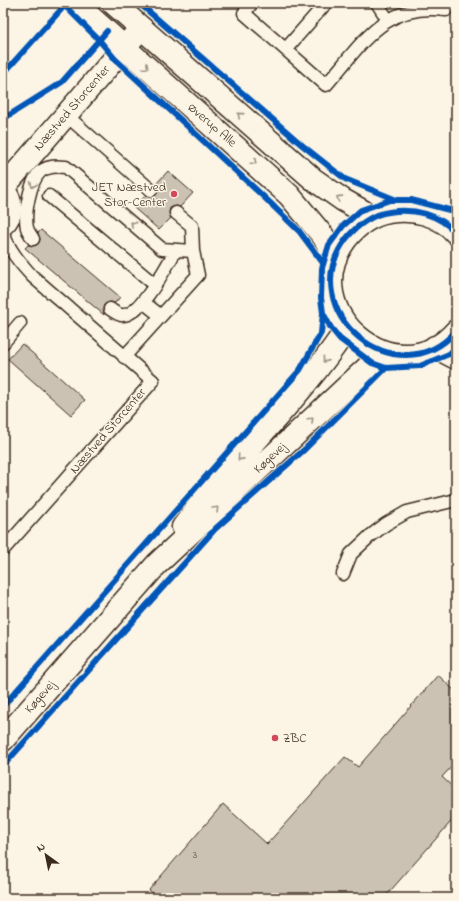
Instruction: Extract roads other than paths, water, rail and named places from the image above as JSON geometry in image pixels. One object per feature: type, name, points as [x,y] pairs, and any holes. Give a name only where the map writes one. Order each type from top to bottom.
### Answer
[{"type":"street","name":"Øverup Alle","points":[[76,3],[290,194],[319,230],[336,257]]},
{"type":"street","name":"Øverup Alle","points":[[113,3],[313,179],[343,200],[373,217]]},
{"type":"street","name":"Næstved Storcenter","points":[[3,189],[141,28]]},
{"type":"street","points":[[3,189],[10,201],[11,208],[9,215],[3,224]]},
{"type":"street","points":[[451,221],[401,210],[387,212],[373,217],[351,233],[336,257],[332,275],[332,294],[338,312],[347,328],[364,342],[384,352],[410,354],[435,347],[451,337],[456,331]]},
{"type":"street","name":"Køgevej","points":[[3,740],[157,564],[202,502],[302,389],[330,354],[347,328]]},
{"type":"street","points":[[435,347],[456,358]]},
{"type":"street","name":"Køgevej","points":[[157,564],[384,352]]},
{"type":"lane","points":[[252,3],[244,13],[326,85],[374,31],[388,20],[401,13],[416,9],[446,10],[448,3]]},
{"type":"lane","points":[[286,49],[326,3]]},
{"type":"lane","points":[[377,3],[388,20]]},
{"type":"lane","points":[[66,115],[151,190]]},
{"type":"lane","points":[[33,239],[27,230],[26,217],[33,183],[40,172],[49,167],[57,166],[66,167],[162,249],[193,251]]},
{"type":"lane","points":[[49,196],[154,284]]},
{"type":"lane","points":[[124,357],[198,275],[193,251],[192,226],[176,213]]},
{"type":"lane","name":"Næstved Storcenter","points":[[3,233],[18,261],[32,276],[152,381],[3,550]]},
{"type":"lane","points":[[110,309],[120,315],[130,313],[143,302],[176,250]]},
{"type":"lane","points":[[143,302],[161,316]]},
{"type":"lane","points":[[3,343],[20,323]]},
{"type":"lane","points":[[343,574],[351,554],[369,536],[386,524],[407,512],[456,500]]},
{"type":"place","name":"JET Næstved Stor-Center","points":[[174,194]]},
{"type":"place","name":"ZBC","points":[[275,738]]}]
